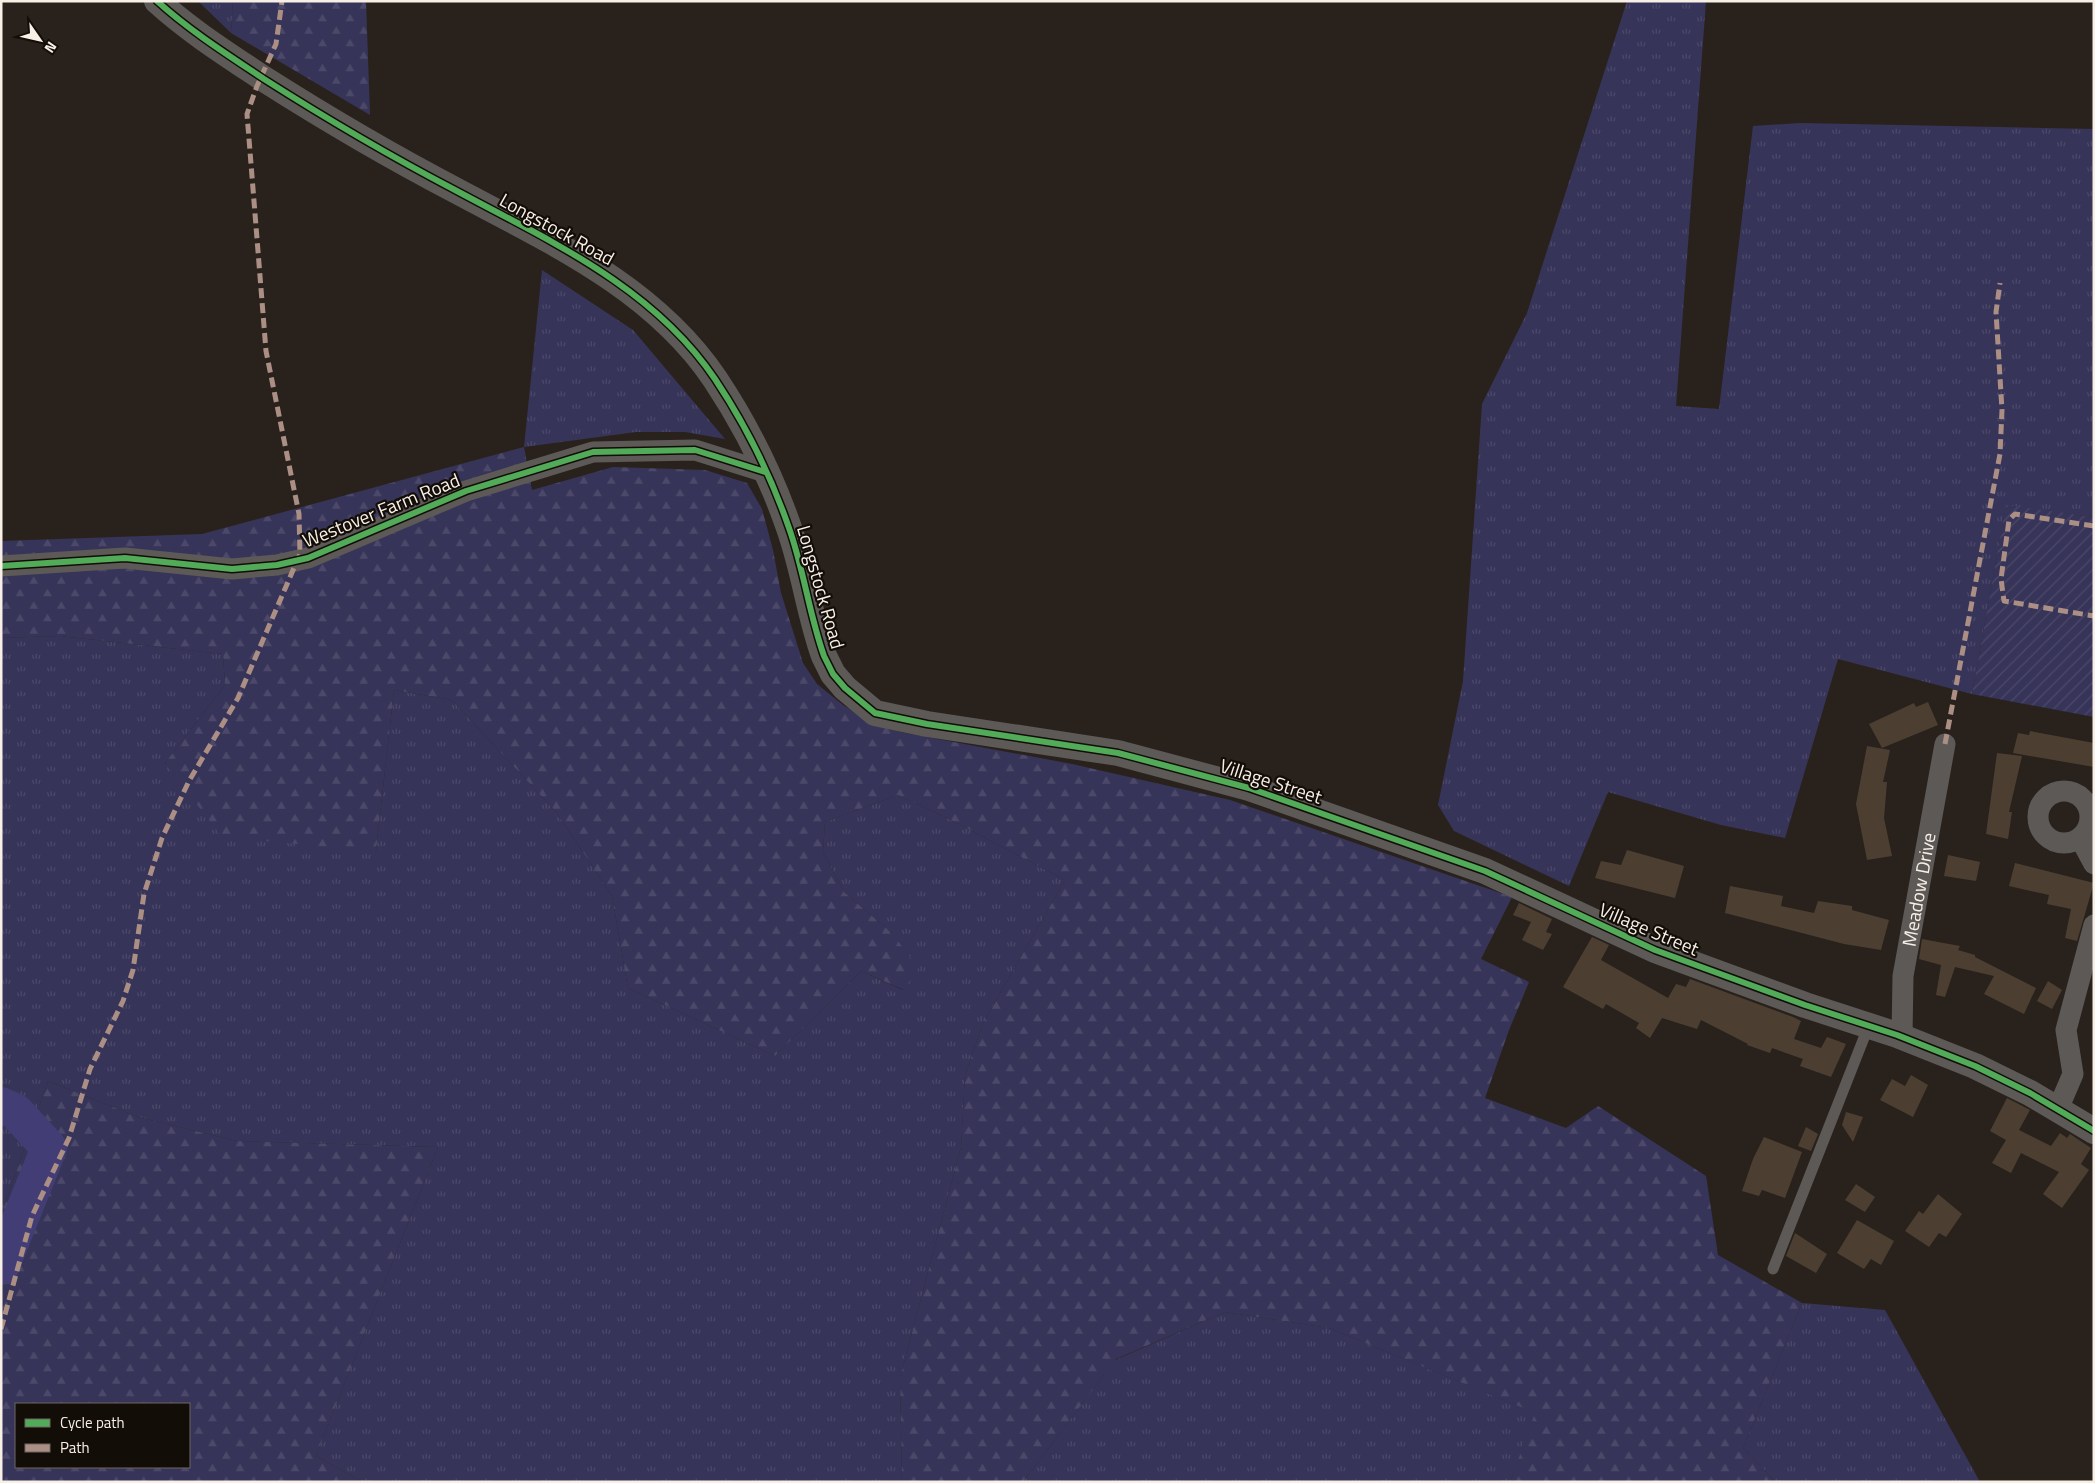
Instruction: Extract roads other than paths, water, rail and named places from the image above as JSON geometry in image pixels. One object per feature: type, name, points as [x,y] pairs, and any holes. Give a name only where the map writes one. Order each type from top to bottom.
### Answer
[{"type":"street","name":"Longstock Road","points":[[157,1],[195,32],[234,59],[350,133],[580,258],[640,298],[688,345],[714,377],[734,410],[765,472],[789,527],[824,656],[833,674],[860,703],[875,713],[899,720],[1118,753],[1186,770]]},
{"type":"street","name":"Westover Farm Road","points":[[1,566],[125,558],[232,568],[285,563],[308,558],[466,491],[593,452],[695,450],[765,472]]},
{"type":"street","name":"Meadow Drive","points":[[1902,1036],[1903,976],[1945,744]]},
{"type":"street","name":"Village Street","points":[[1186,770],[1249,788],[1485,870],[1655,950],[1778,995],[1902,1036],[1975,1066],[2094,1130]]},
{"type":"street","points":[[2071,791],[2090,800],[2089,825],[2080,838],[2063,843],[2047,837],[2041,830],[2038,813],[2040,804],[2053,792],[2071,791]]},
{"type":"street","points":[[2080,838],[2094,864]]},
{"type":"street","points":[[2058,1109],[2072,1074],[2066,1030],[2094,925]]},
{"type":"lane","points":[[1773,1270],[1869,1026]]},
{"type":"waterway","points":[[1,1105],[16,1112],[49,1148],[1,1267]]}]
